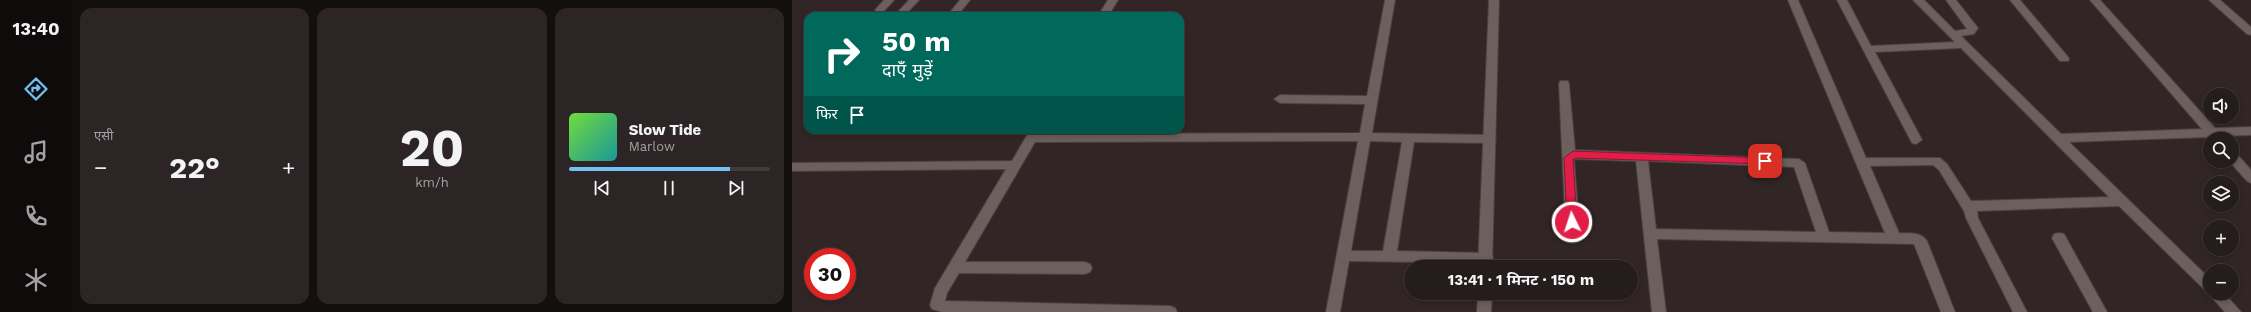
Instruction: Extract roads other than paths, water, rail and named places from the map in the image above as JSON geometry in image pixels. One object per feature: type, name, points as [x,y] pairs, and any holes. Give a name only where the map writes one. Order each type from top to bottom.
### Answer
[{"type":"street","points":[[880,10],[889,0]]},
{"type":"street","points":[[903,12],[914,0]]},
{"type":"street","points":[[955,12],[965,0]]},
{"type":"street","points":[[1106,12],[1113,0]]},
{"type":"street","points":[[1333,312],[1390,0]]},
{"type":"street","points":[[1486,260],[1494,0]]},
{"type":"street","points":[[1792,0],[1894,238]]},
{"type":"street","points":[[1842,0],[1916,140]]},
{"type":"street","points":[[1918,0],[2203,281]]},
{"type":"street","points":[[1951,0],[1973,28],[1970,32],[1953,34]]},
{"type":"street","points":[[2015,0],[2064,59]]},
{"type":"street","points":[[2095,0],[2210,132]]},
{"type":"street","points":[[2214,0],[2251,32]]},
{"type":"street","points":[[1868,49],[1964,45]]},
{"type":"street","points":[[1564,84],[1570,155],[1573,238]]},
{"type":"street","points":[[1280,99],[1372,100]]},
{"type":"street","points":[[2239,133],[2251,131]]},
{"type":"street","points":[[1170,312],[952,308],[937,305],[940,292],[1033,134],[1490,139]]},
{"type":"street","points":[[2058,138],[2203,136]]},
{"type":"street","points":[[1389,257],[1408,138]]},
{"type":"street","points":[[1570,155],[1799,162],[1824,237]]},
{"type":"street","points":[[1641,156],[1659,312]]},
{"type":"street","points":[[1862,162],[1936,161],[1943,166],[1970,210],[1972,218],[2020,312]]},
{"type":"street","points":[[2239,164],[2251,178]]},
{"type":"street","points":[[792,167],[1014,165]]},
{"type":"street","points":[[1970,210],[1972,206],[1977,204],[2122,201]]},
{"type":"street","points":[[1649,234],[1913,238],[1921,241],[1948,312]]},
{"type":"street","points":[[2059,238],[2100,312]]},
{"type":"street","points":[[1343,256],[1438,260]]},
{"type":"street","points":[[955,267],[1085,268]]},
{"type":"street","points":[[1484,300],[1484,312]]},
{"type":"street","points":[[2222,300],[2234,312]]}]
